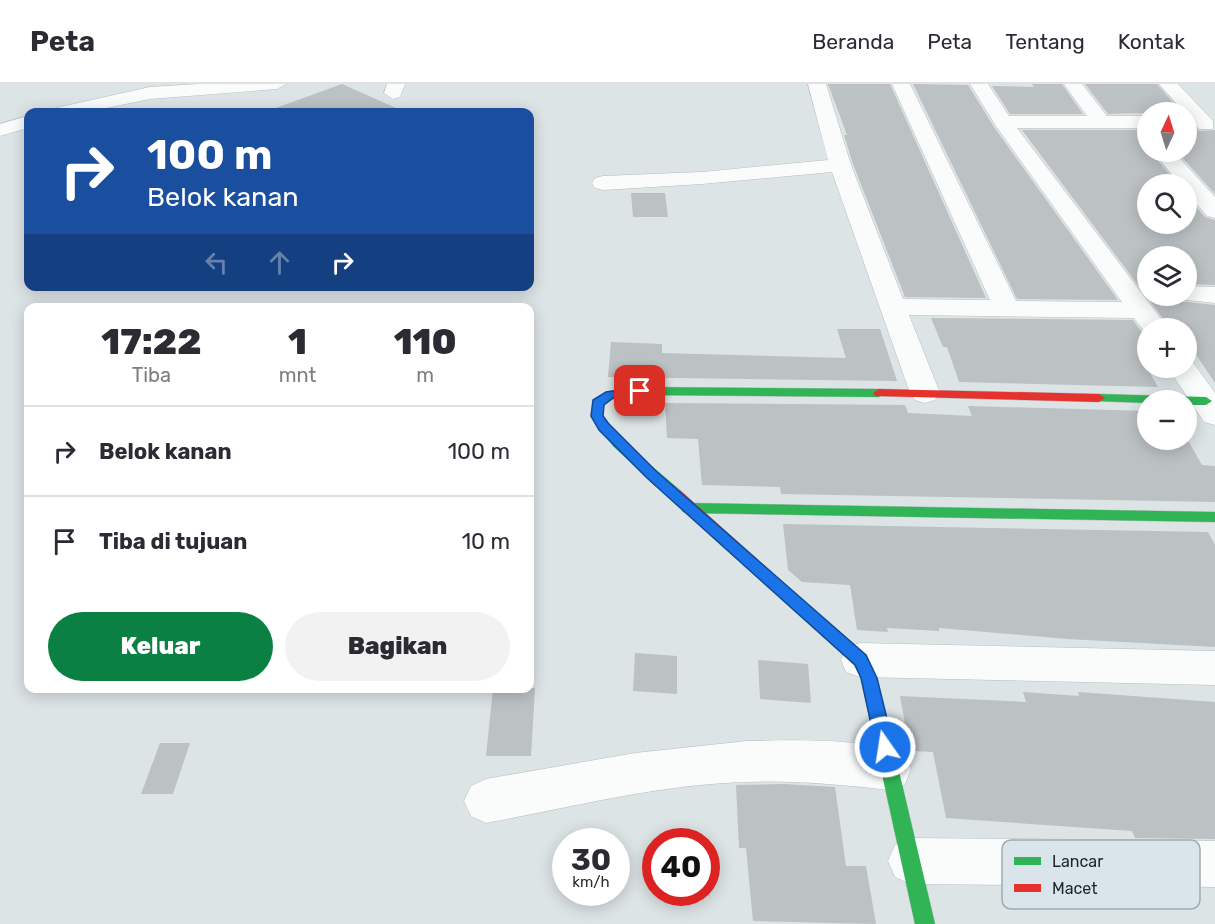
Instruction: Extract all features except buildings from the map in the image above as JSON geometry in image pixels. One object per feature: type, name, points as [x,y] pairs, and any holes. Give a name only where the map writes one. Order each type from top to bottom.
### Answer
[{"type":"street","points":[[79,108],[127,96],[277,84]]},
{"type":"street","points":[[817,84],[840,165],[925,393]]},
{"type":"street","points":[[901,84],[1007,308]]},
{"type":"street","points":[[979,84],[1003,122],[1137,298]]},
{"type":"street","points":[[1073,84],[1101,122]]},
{"type":"street","points":[[1168,84],[1202,125]]},
{"type":"street","points":[[1003,122],[1101,122],[1137,125]]},
{"type":"street","points":[[0,130],[24,123]]},
{"type":"street","points":[[1171,162],[1215,211]]},
{"type":"street","points":[[603,183],[702,178],[840,165]]},
{"type":"street","points":[[1197,294],[1215,295]]},
{"type":"street","points":[[893,307],[1143,306]]},
{"type":"street","points":[[1189,378],[1210,408]]},
{"type":"street","points":[[925,924],[869,678],[860,660],[688,508],[603,427],[597,416],[598,403],[603,398],[620,392],[640,391],[925,393],[1210,408]]},
{"type":"street","points":[[688,508],[1215,517]]},
{"type":"street","points":[[860,660],[1215,668]]},
{"type":"street","points":[[486,801],[616,777],[718,764],[784,761],[890,769]]},
{"type":"street","points":[[911,861],[1002,862]]},
{"type":"street","points":[[1200,864],[1215,864]]},
{"type":"traffic: fast","points":[[676,495],[617,443],[597,416],[598,403],[610,395],[640,391],[879,393]]},
{"type":"traffic: fast","points":[[1099,398],[1206,401]]},
{"type":"traffic: fast","points":[[688,508],[1215,517]]},
{"type":"traffic: fast","points":[[780,588],[860,660],[869,678],[925,924]]},
{"type":"traffic: jam","points":[[879,393],[1099,398]]},
{"type":"traffic: jam","points":[[676,495],[780,588]]},
{"type":"route","points":[[640,391],[620,392],[603,398],[598,403],[597,416],[603,427],[651,475],[848,646],[860,660],[869,678],[885,747]]}]
